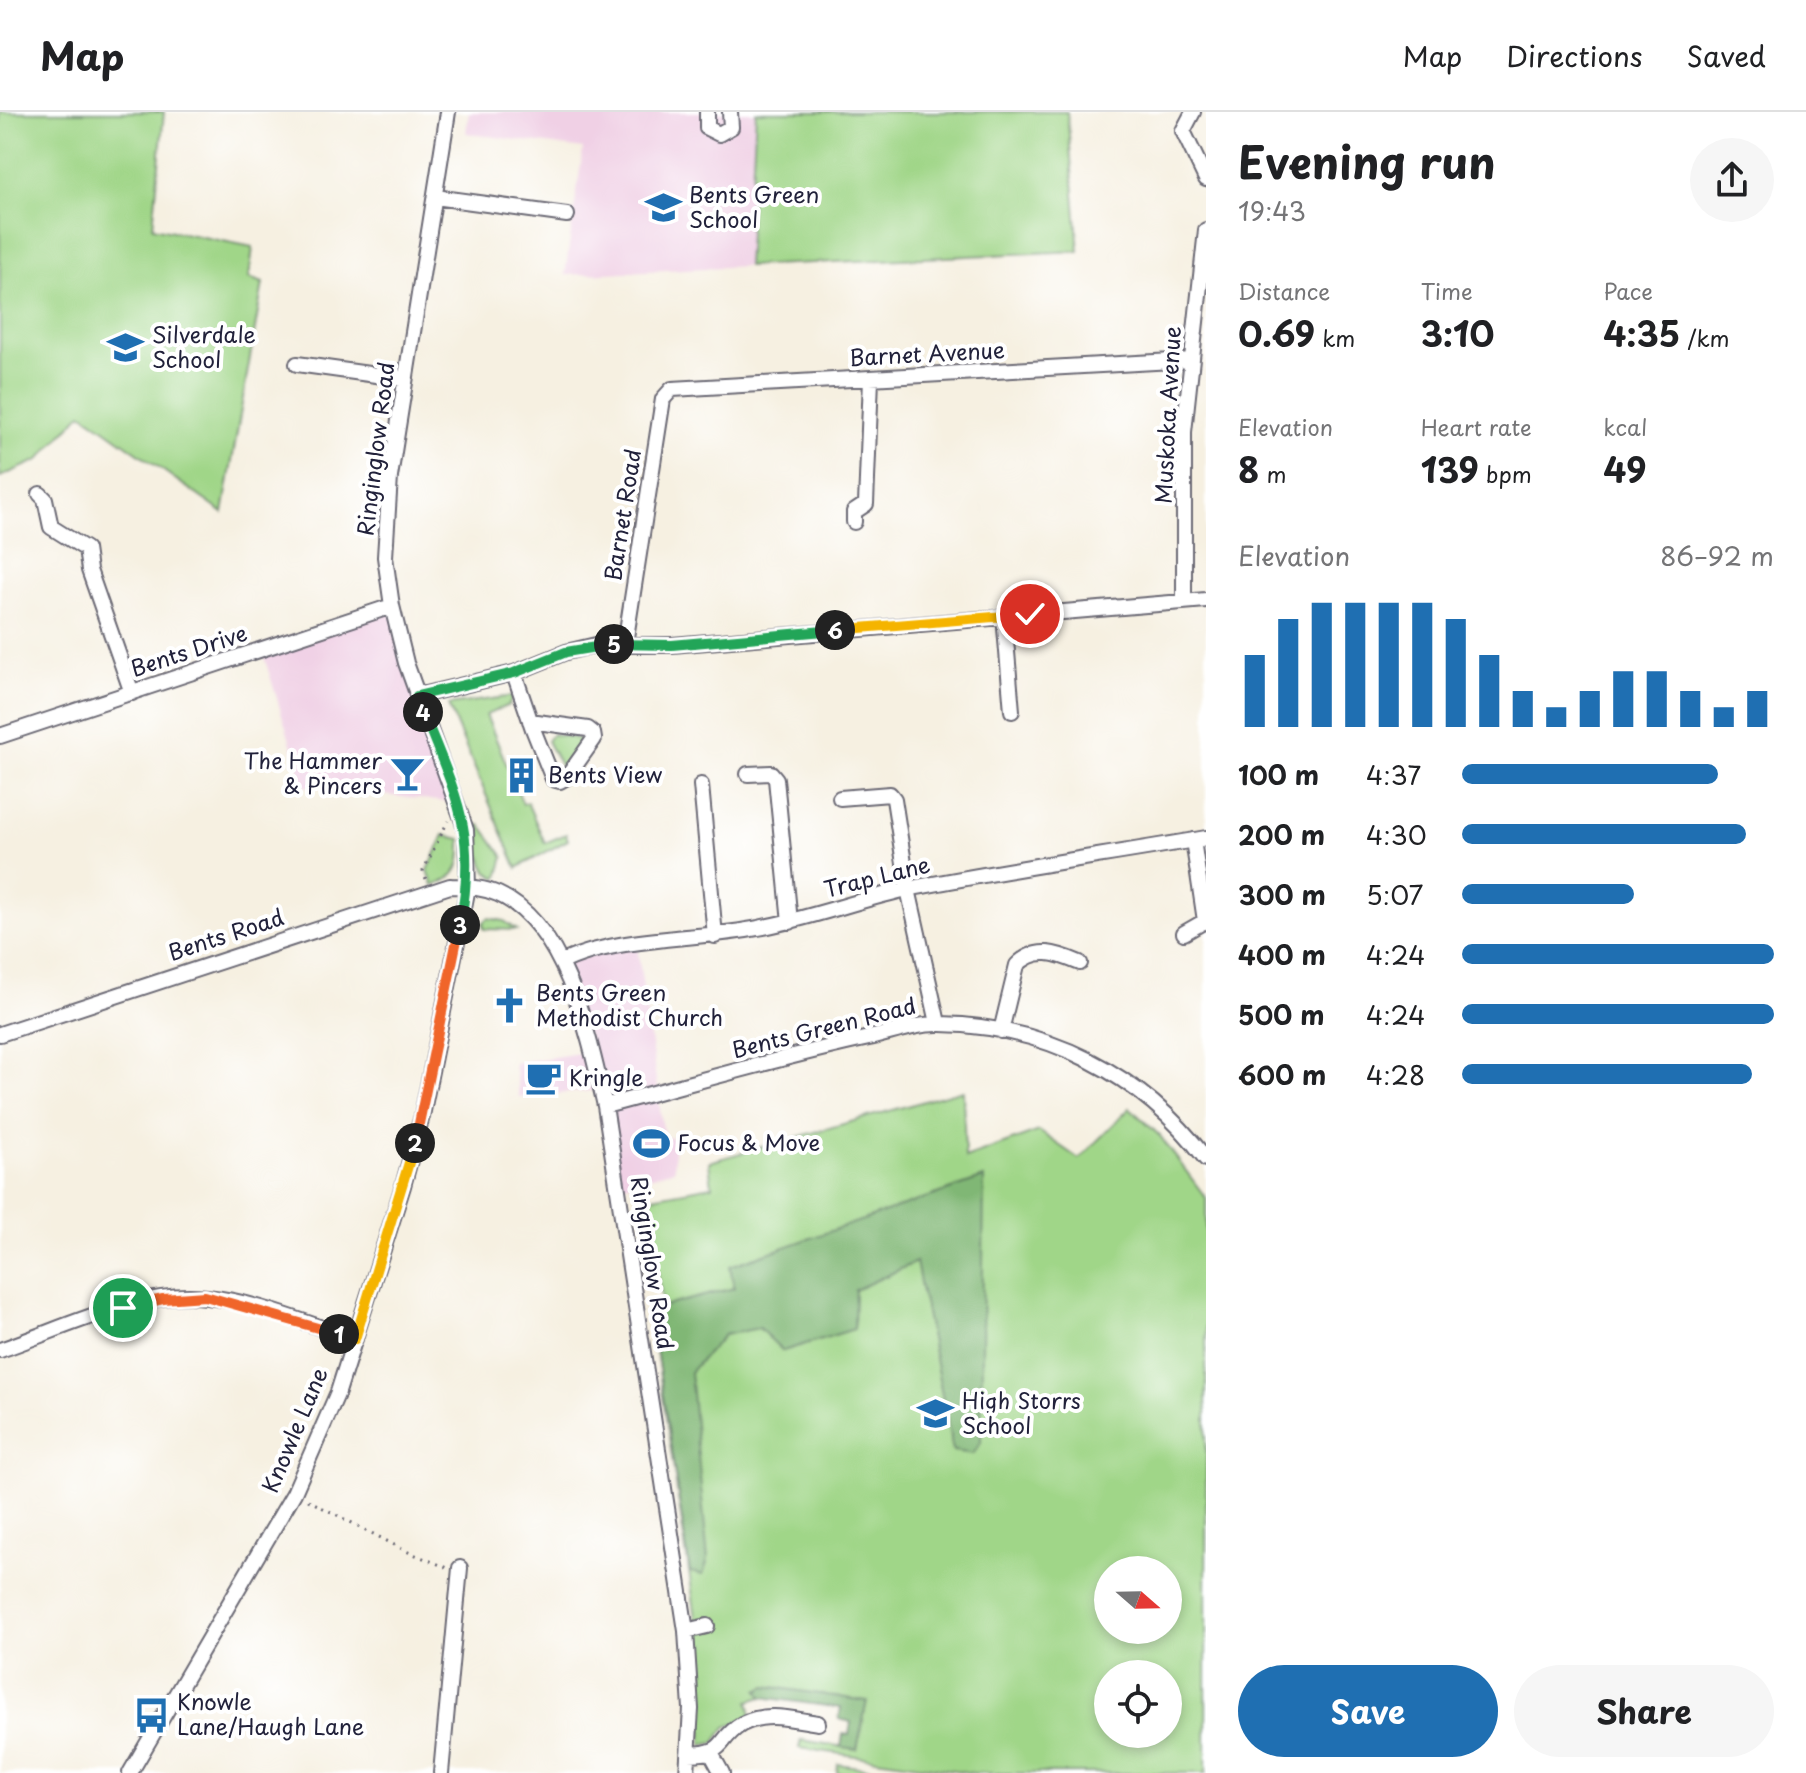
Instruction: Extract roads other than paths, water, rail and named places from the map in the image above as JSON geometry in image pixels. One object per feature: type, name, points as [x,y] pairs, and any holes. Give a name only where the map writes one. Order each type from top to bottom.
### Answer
[{"type":"street","name":"Ringinglow Road","points":[[448,112],[386,518],[385,557],[392,606],[417,696],[463,818],[468,887],[501,895],[520,909],[561,963],[586,1021],[605,1106],[686,1631],[691,1709],[687,1773]]},
{"type":"street","points":[[707,112],[707,128],[719,134],[731,127],[730,112]]},
{"type":"street","points":[[1193,112],[1183,131],[1206,179]]},
{"type":"street","points":[[435,197],[567,215]]},
{"type":"street","name":"Muskoka Avenue","points":[[1184,602],[1184,432],[1206,230]]},
{"type":"street","name":"Barnet Avenue","points":[[666,393],[672,389],[1191,360]]},
{"type":"street","points":[[297,364],[405,379]]},
{"type":"street","points":[[854,522],[854,512],[866,504],[871,379]]},
{"type":"street","name":"Barnet Road","points":[[625,644],[666,393]]},
{"type":"street","points":[[40,494],[45,499],[51,527],[86,549],[89,570],[132,693]]},
{"type":"street","points":[[417,696],[514,673],[566,652],[625,644],[672,645],[1206,600]]},
{"type":"street","name":"Bents Drive","points":[[0,736],[392,606]]},
{"type":"street","points":[[1004,616],[1012,711]]},
{"type":"street","points":[[514,673],[530,721],[553,779],[560,781],[594,739],[593,733],[588,729],[530,721]]},
{"type":"street","points":[[748,774],[771,773],[776,779],[790,922]]},
{"type":"street","points":[[701,785],[715,936]]},
{"type":"street","points":[[840,798],[890,794],[894,799],[908,889],[938,1023]]},
{"type":"street","points":[[1184,933],[1205,921],[1200,839]]},
{"type":"street","name":"Trap Lane","points":[[561,963],[582,952],[715,936],[790,922],[908,889],[1200,839]]},
{"type":"street","name":"Bents Road","points":[[0,1034],[431,891],[450,886],[468,887]]},
{"type":"street","name":"Knowle Lane","points":[[130,1773],[294,1493],[321,1437],[355,1339],[422,1116],[468,887]]},
{"type":"street","points":[[1001,1031],[1017,965],[1024,958],[1050,951],[1080,963]]},
{"type":"street","name":"Bents Green Road","points":[[605,1106],[843,1044],[938,1023],[1033,1037],[1073,1051],[1118,1075],[1159,1107],[1206,1159]]},
{"type":"street","points":[[0,1350],[123,1308],[163,1299],[205,1296],[355,1339]]},
{"type":"street","points":[[441,1773],[460,1568]]},
{"type":"street","points":[[686,1631],[707,1626]]},
{"type":"street","points":[[689,1754],[711,1753],[742,1725],[763,1717],[818,1723]]},
{"type":"street","points":[[711,1753],[722,1773]]},
{"type":"place","name":"Bents Green School","points":[[663,208]]},
{"type":"place","name":"Silverdale School","points":[[126,348]]},
{"type":"place","name":"The Hammer & Pincers","points":[[408,774]]},
{"type":"place","name":"Bents View","points":[[522,775]]},
{"type":"place","name":"Bents Green Methodist Church","points":[[510,1006]]},
{"type":"place","name":"Kringle","points":[[543,1078]]},
{"type":"place","name":"Focus & Move","points":[[651,1143]]},
{"type":"place","name":"High Storrs School","points":[[936,1414]]},
{"type":"place","name":"Knowle Lane/Haugh Lane","points":[[151,1715]]}]
